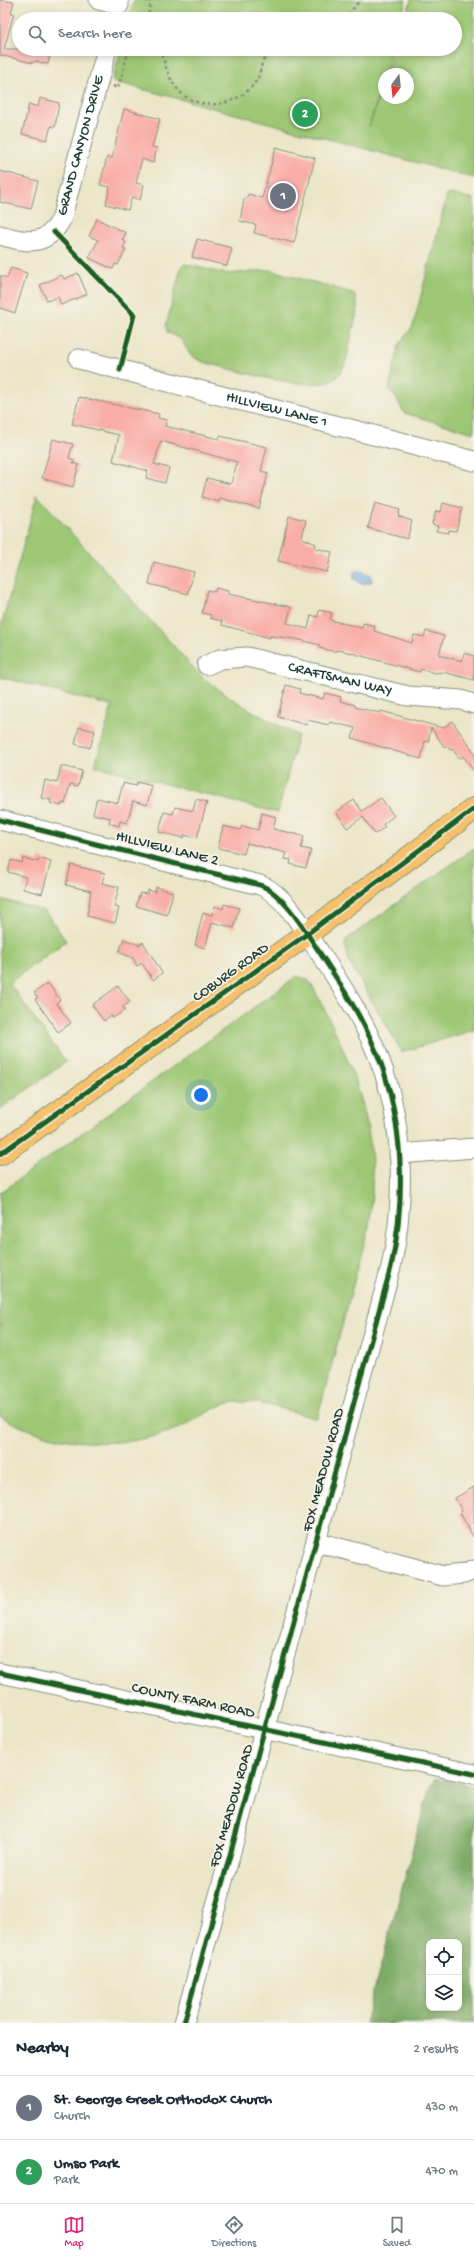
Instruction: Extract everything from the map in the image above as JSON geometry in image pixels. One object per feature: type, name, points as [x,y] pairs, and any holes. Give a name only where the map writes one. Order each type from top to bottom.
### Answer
[{"type":"main road","name":"COBURG ROAD","points":[[0,1154],[307,934],[474,808]]},
{"type":"street","points":[[99,0],[118,8]]},
{"type":"street","name":"GRAND CANYON DRIVE","points":[[0,235],[31,242],[44,238],[57,228],[61,220],[105,56]]},
{"type":"street","name":"HILLVIEW LANE 1","points":[[79,359],[474,461]]},
{"type":"street","name":"CRAFTSMAN WAY","points":[[207,665],[220,659],[248,657],[408,696],[460,700],[474,704]]},
{"type":"street","name":"HILLVIEW LANE 2","points":[[0,820],[265,887],[276,893],[307,934]]},
{"type":"street","name":"FOX MEADOW ROAD","points":[[184,2023],[266,1728],[395,1250],[399,1213],[399,1154],[390,1093],[373,1046],[352,1004],[307,934]]},
{"type":"street","points":[[399,1154],[474,1148]]},
{"type":"street","points":[[316,1542],[443,1576],[464,1574],[474,1570]]},
{"type":"street","name":"COUNTY FARM ROAD","points":[[0,1673],[266,1728],[474,1774]]},
{"type":"path","points":[[149,12],[150,0]]},
{"type":"path","points":[[351,12],[360,0]]},
{"type":"path","points":[[162,56],[168,75],[176,87],[190,99],[220,105],[240,98],[256,81],[267,56]]},
{"type":"green space","points":[[134,0],[406,0],[403,12],[131,12]]},
{"type":"green space","points":[[411,0],[474,0],[474,178],[112,81],[119,56],[390,56],[386,68],[378,68],[378,96],[369,127],[378,99],[378,104],[414,104],[414,68],[388,68],[392,56],[462,56],[462,12],[407,12]]},
{"type":"green space","points":[[451,194],[474,199],[474,433],[404,413],[398,401],[389,389],[399,345],[413,326],[447,195]]},
{"type":"green space","points":[[185,264],[227,274],[270,270],[353,293],[356,298],[357,309],[347,358],[340,373],[337,377],[327,382],[311,384],[293,383],[252,375],[203,362],[191,356],[181,339],[167,332],[166,326],[181,267]]},
{"type":"green space","points":[[37,495],[199,674],[246,708],[298,735],[278,813],[95,766],[112,706],[0,677],[0,631]]},
{"type":"green space","points":[[474,848],[474,1030],[402,1052],[349,962],[345,945],[347,939]]},
{"type":"green space","points":[[0,899],[45,911],[66,941],[9,983],[66,1062],[0,1109]]},
{"type":"green space","points":[[297,976],[308,980],[314,989],[342,1047],[362,1103],[372,1160],[372,1192],[369,1226],[317,1419],[268,1405],[237,1402],[222,1405],[186,1425],[158,1435],[135,1440],[88,1442],[42,1434],[20,1426],[0,1416],[0,1193]]},
{"type":"green space","points":[[435,1778],[474,1786],[474,2023],[365,2023],[428,1793]]},
{"type":"water","points":[[359,570],[371,575],[372,582],[361,584],[354,579],[353,572]]},
{"type":"building","points":[[0,0],[14,2],[11,13],[12,20],[4,49],[12,49],[12,56],[50,56],[48,64],[35,61],[33,63],[0,55]]},
{"type":"building","points":[[40,98],[59,103],[55,127],[51,126],[47,140],[22,134],[29,104],[38,107]]},
{"type":"building","points":[[124,109],[160,119],[152,147],[157,148],[153,163],[142,159],[136,183],[144,185],[140,200],[132,197],[128,210],[106,204],[110,187],[100,185],[107,157],[112,158]]},
{"type":"building","points":[[276,147],[315,158],[294,243],[254,233],[256,225],[240,221],[244,199],[246,199],[248,194],[262,198]]},
{"type":"building","points":[[0,171],[38,181],[31,209],[0,202]]},
{"type":"building","points":[[97,219],[126,233],[122,240],[126,242],[123,248],[126,249],[118,265],[115,264],[113,269],[89,258],[98,240],[89,236]]},
{"type":"building","points":[[197,239],[232,248],[227,266],[192,257]]},
{"type":"building","points":[[11,268],[27,273],[15,313],[0,308],[0,276],[7,278]]},
{"type":"building","points":[[78,273],[87,294],[61,305],[58,297],[47,301],[40,285],[62,275],[64,279]]},
{"type":"building","points":[[79,397],[159,414],[158,418],[167,420],[165,426],[219,439],[220,436],[267,447],[261,471],[268,473],[259,509],[220,498],[219,502],[202,497],[207,478],[231,484],[237,462],[161,441],[154,464],[169,468],[165,483],[146,478],[148,471],[113,461],[119,435],[72,424]]},
{"type":"building","points":[[53,439],[73,444],[69,458],[74,460],[73,463],[79,465],[73,487],[42,478]]},
{"type":"building","points":[[375,503],[400,510],[398,516],[412,521],[407,539],[368,528]]},
{"type":"building","points":[[443,503],[462,508],[456,531],[449,530],[448,533],[436,531],[438,526],[432,524],[436,511],[441,512]]},
{"type":"building","points":[[289,516],[306,520],[302,538],[316,544],[315,548],[332,552],[327,572],[278,561]]},
{"type":"building","points":[[154,562],[194,572],[188,594],[149,584]]},
{"type":"building","points":[[216,588],[228,591],[228,594],[291,607],[287,623],[308,629],[311,615],[318,617],[319,610],[332,613],[330,620],[362,628],[363,623],[375,626],[374,631],[412,643],[414,635],[424,637],[426,631],[444,636],[439,655],[462,661],[464,653],[474,656],[474,680],[443,672],[435,673],[421,669],[420,672],[344,651],[336,650],[336,652],[319,648],[320,645],[296,639],[270,636],[270,638],[222,625],[222,621],[210,618],[211,615],[202,613],[207,590],[215,592]]},
{"type":"building","points":[[286,685],[300,689],[299,693],[323,699],[325,693],[341,697],[340,701],[355,705],[355,707],[380,713],[381,711],[443,728],[452,721],[474,752],[474,771],[463,756],[460,759],[452,749],[450,750],[447,746],[445,748],[431,728],[428,742],[425,741],[421,759],[352,738],[355,728],[330,722],[329,725],[308,720],[307,725],[278,717]]},
{"type":"building","points":[[79,727],[95,731],[90,748],[75,744]]},
{"type":"building","points":[[61,766],[82,771],[78,786],[70,784],[65,804],[62,803],[61,806],[50,803],[51,800],[41,798],[45,780],[57,783]]},
{"type":"building","points":[[137,782],[152,786],[147,805],[133,801],[127,823],[120,821],[119,826],[109,823],[110,818],[93,814],[97,798],[118,803],[123,783],[136,786]]},
{"type":"building","points":[[381,798],[394,816],[383,824],[385,827],[375,834],[363,817],[347,828],[336,812],[354,800],[362,811]]},
{"type":"building","points":[[196,799],[207,802],[197,838],[184,835],[184,838],[159,832],[164,812],[173,814],[175,807],[193,811]]},
{"type":"building","points":[[262,813],[276,817],[273,829],[304,836],[301,848],[311,850],[306,868],[290,864],[291,860],[284,859],[286,853],[247,843],[244,854],[218,848],[223,826],[240,830],[242,826],[258,830]]},
{"type":"building","points":[[23,858],[38,862],[39,858],[51,862],[42,894],[23,889],[26,877],[8,872],[11,860],[22,863]]},
{"type":"building","points":[[71,865],[105,873],[102,883],[119,887],[114,907],[119,908],[115,923],[87,916],[91,891],[66,885]]},
{"type":"building","points":[[156,887],[173,892],[167,915],[136,906],[140,893],[147,894],[148,890],[155,892]]},
{"type":"building","points":[[224,904],[239,908],[234,928],[212,922],[205,948],[195,945],[203,913],[212,915],[215,906],[223,909]]},
{"type":"building","points":[[124,939],[139,945],[143,942],[162,973],[153,980],[142,963],[137,966],[133,958],[119,952]]},
{"type":"building","points":[[48,983],[60,1000],[56,1003],[71,1023],[58,1032],[35,999],[38,998],[34,993]]},
{"type":"building","points":[[118,986],[130,1002],[123,1007],[125,1010],[113,1018],[111,1015],[104,1021],[92,1005]]},
{"type":"building","points":[[474,1487],[474,1538],[460,1513],[462,1511],[455,1498]]},
{"type":"cycle path","points":[[54,232],[134,315],[120,370]]},
{"type":"cycle path","points":[[0,1154],[307,934],[474,809]]},
{"type":"cycle path","points":[[0,820],[260,885],[276,895],[298,921],[363,1023],[384,1072],[396,1120],[399,1144],[400,1194],[399,1219],[391,1267],[184,2023]]},
{"type":"cycle path","points":[[0,1673],[474,1774]]},
{"type":"place","name":"Umso Park","points":[[305,114]]},
{"type":"place","name":"St. George Greek Orthodox Church","points":[[283,196]]}]
